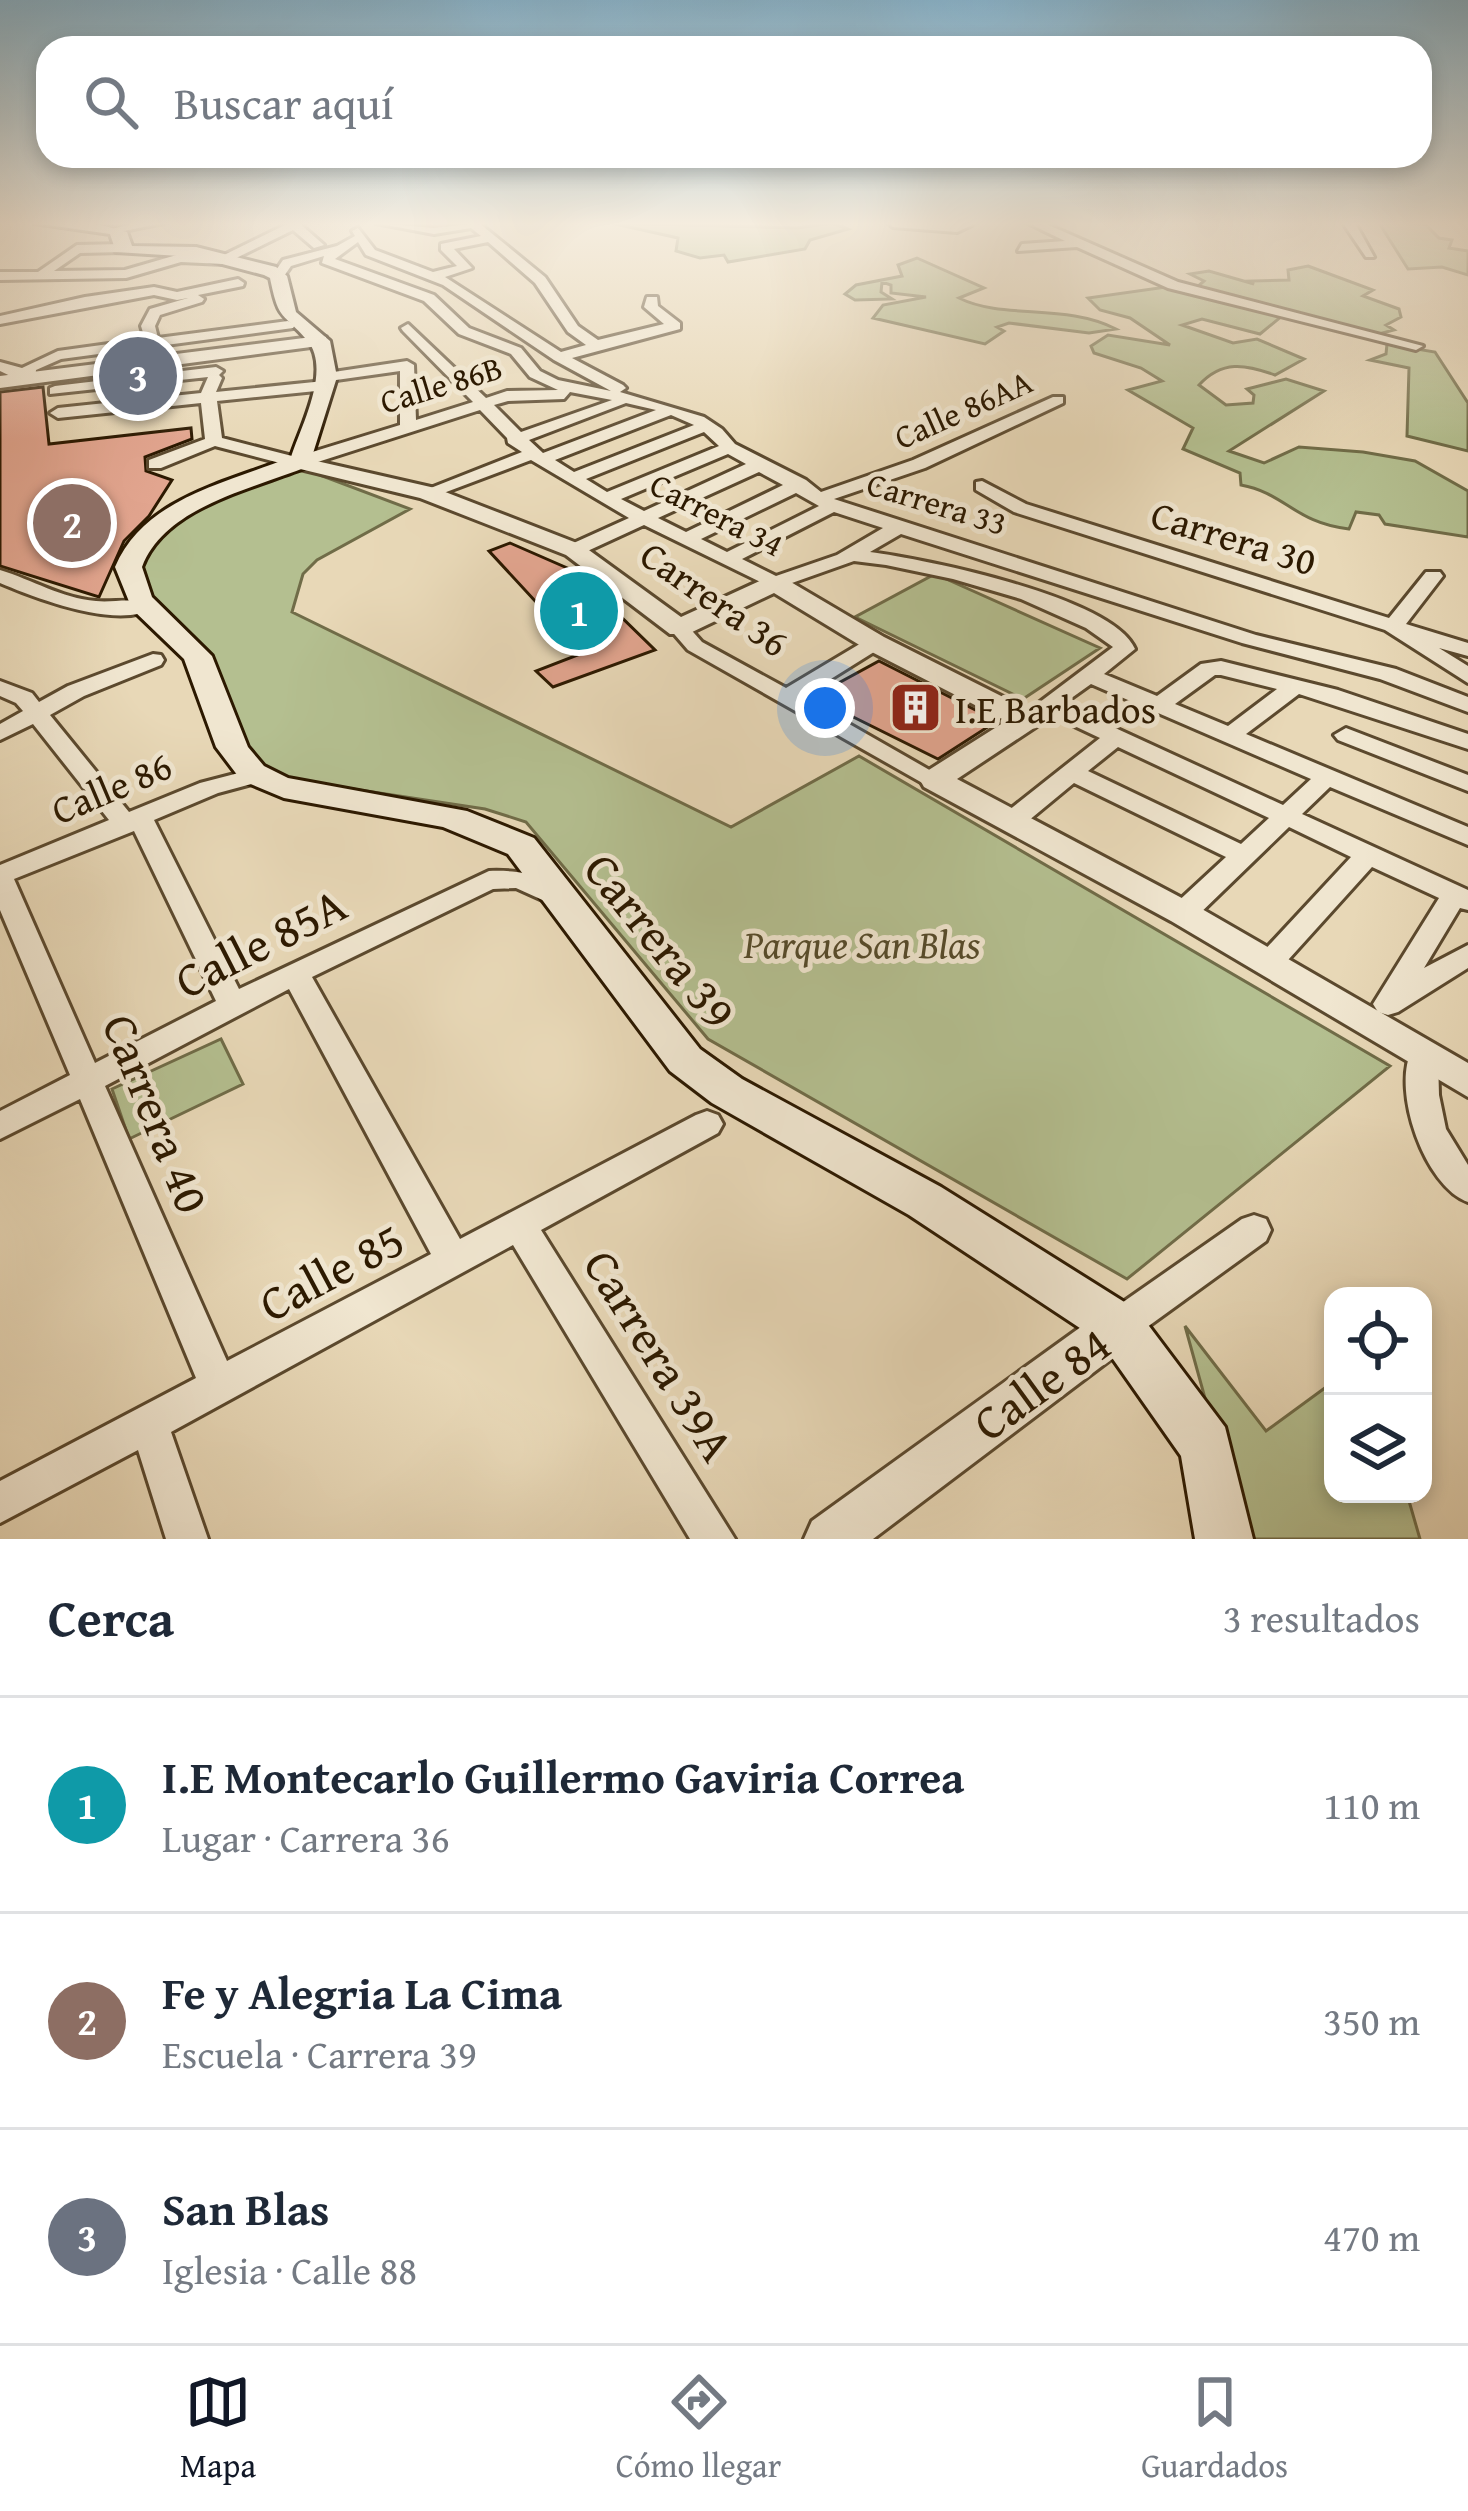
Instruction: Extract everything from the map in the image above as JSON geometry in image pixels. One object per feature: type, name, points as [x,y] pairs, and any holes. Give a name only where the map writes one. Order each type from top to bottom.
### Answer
[{"type":"main road","points":[[282,295],[286,314],[320,341],[327,381],[300,462]]},
{"type":"main road","name":"Calle 86B","points":[[144,607],[131,588],[130,568],[137,545],[193,502],[300,462]]},
{"type":"main road","points":[[144,607],[200,659],[237,759],[254,776]]},
{"type":"main road","name":"Carrera 39","points":[[254,776],[274,785],[484,826],[521,846],[685,1060],[727,1091],[925,1201],[1120,1326],[1206,1446],[1219,1534]]},
{"type":"street","points":[[63,295],[74,304]]},
{"type":"street","points":[[0,320],[135,295]]},
{"type":"street","points":[[162,295],[178,300],[204,295]]},
{"type":"street","points":[[153,343],[148,326],[154,312],[196,295]]},
{"type":"street","points":[[220,295],[227,306]]},
{"type":"street","name":"Carrera 33","points":[[415,295],[443,306],[464,331],[516,351],[535,374],[603,398],[670,410],[705,426],[729,448],[828,502],[1249,640],[1388,674],[1468,705]]},
{"type":"street","points":[[466,295],[588,375],[637,401]]},
{"type":"street","points":[[550,295],[573,329],[596,345]]},
{"type":"street","points":[[1212,295],[1415,346]]},
{"type":"street","points":[[178,300],[194,347]]},
{"type":"street","points":[[560,357],[675,326],[651,307],[652,300]]},
{"type":"street","points":[[54,383],[288,325]]},
{"type":"street","name":"Carrera 34","points":[[408,328],[514,440],[606,499],[730,558],[875,643],[1037,712],[1116,737],[1461,898]]},
{"type":"street","points":[[0,366],[54,383],[219,363],[320,341]]},
{"type":"street","points":[[0,382],[26,376],[58,355],[153,343],[194,347],[219,363]]},
{"type":"street","points":[[214,440],[208,394],[219,363]]},
{"type":"street","points":[[58,413],[327,381],[407,364],[408,429]]},
{"type":"street","points":[[553,383],[588,375]]},
{"type":"street","points":[[54,383],[60,435]]},
{"type":"street","name":"Calle 86B","points":[[300,462],[522,392],[603,398]]},
{"type":"street","name":"Calle 86AA","points":[[730,558],[828,502],[1058,400]]},
{"type":"street","points":[[514,440],[637,401]]},
{"type":"street","points":[[427,493],[670,410]]},
{"type":"street","points":[[572,479],[705,426]]},
{"type":"street","points":[[155,464],[214,440],[300,462]]},
{"type":"street","points":[[606,499],[729,448]]},
{"type":"street","name":"Carrera 36","points":[[300,462],[427,493],[574,550],[679,628],[695,646],[1269,962],[1375,1014],[1423,1058],[1468,1082]]},
{"type":"street","points":[[574,550],[759,466]]},
{"type":"street","points":[[686,539],[800,484]]},
{"type":"street","name":"Carrera 30","points":[[982,486],[1020,508],[1468,650]]},
{"type":"street","points":[[679,628],[775,583],[852,555],[902,526]]},
{"type":"street","points":[[852,555],[951,572],[1107,631],[1124,649],[934,780]]},
{"type":"street","points":[[1433,576],[1394,626],[1468,676]]},
{"type":"street","points":[[2,578],[54,599],[96,607],[144,607]]},
{"type":"street","points":[[786,698],[875,643]]},
{"type":"street","points":[[0,733],[153,660]]},
{"type":"street","points":[[1159,705],[1210,669],[1221,668],[1375,709],[1468,742]]},
{"type":"street","points":[[1089,675],[1468,837]]},
{"type":"street","points":[[1230,735],[1295,686]]},
{"type":"street","points":[[0,688],[24,698],[133,822],[233,1005]]},
{"type":"street","points":[[1183,913],[1286,817],[1346,735],[1375,709]]},
{"type":"street","points":[[1346,735],[1468,784]]},
{"type":"street","points":[[1013,820],[1116,737]]},
{"type":"street","points":[[1072,772],[1245,856]]},
{"type":"street","name":"Calle 86","points":[[0,877],[254,776]]},
{"type":"street","points":[[1269,962],[1368,855]]},
{"type":"street","name":"Carrera 40","points":[[0,877],[91,1079],[141,1211],[219,1386]]},
{"type":"street","name":"Calle 85A","points":[[0,1126],[295,973],[489,880],[520,879],[566,902]]},
{"type":"street","points":[[1375,1014],[1461,898]]},
{"type":"street","points":[[1375,1014],[1468,955]]},
{"type":"street","points":[[295,973],[453,1260]]},
{"type":"street","points":[[1423,1058],[1420,1094],[1432,1144],[1468,1189]]},
{"type":"street","name":"Calle 85","points":[[0,1503],[707,1124]]},
{"type":"street","name":"Carrera 39A","points":[[519,1225],[714,1539]]},
{"type":"street","name":"Calle 84","points":[[830,1539],[1253,1230]]},
{"type":"street","points":[[149,1423],[187,1539]]},
{"type":"green space","points":[[846,295],[892,299],[855,300]]},
{"type":"green space","points":[[907,295],[967,295],[959,298],[995,308],[1077,316],[1116,329],[1089,333],[1009,323],[997,327],[1004,331],[985,344],[873,318],[883,305],[926,297]]},
{"type":"green space","points":[[1197,295],[1282,316],[1260,334],[1202,319],[1182,325],[1233,343],[1257,339],[1304,359],[1275,375],[1244,367],[1216,371],[1199,385],[1226,405],[1253,403],[1254,395],[1247,389],[1286,379],[1324,391],[1229,451],[1264,463],[1299,447],[1415,461],[1468,491],[1468,537],[1385,524],[1379,515],[1356,512],[1349,529],[1331,526],[1241,485],[1240,473],[1183,449],[1193,428],[1128,390],[1162,381],[1141,368],[1094,353],[1091,346],[1108,335],[1170,345],[1130,318],[1100,310],[1088,298]]},
{"type":"green space","points":[[1225,295],[1365,295],[1399,309],[1401,317],[1386,325],[1394,330],[1371,336]]},
{"type":"green space","points":[[1387,344],[1435,352],[1468,403],[1468,451],[1407,436],[1409,368],[1370,360],[1386,354]]},
{"type":"green space","name":"Parque San Blas","points":[[296,466],[410,509],[317,560],[303,574],[292,612],[731,827],[859,756],[1390,1066],[1127,1279],[708,1039],[526,822],[485,809],[280,778],[246,756],[210,655],[137,587],[143,545],[196,503]]},
{"type":"green space","points":[[935,574],[1100,648],[1023,699],[855,617]]},
{"type":"green space","points":[[221,1039],[243,1084],[129,1139],[112,1089]]},
{"type":"green space","points":[[1185,1326],[1266,1431],[1324,1389],[1324,1503],[1410,1503],[1420,1539],[1244,1539]]},
{"type":"building","points":[[43,387],[49,444],[191,428],[192,439],[145,457],[146,471],[172,480],[149,516],[124,541],[99,597],[0,566],[0,392]]},
{"type":"building","points":[[510,543],[574,571],[655,650],[553,687],[536,671],[583,653],[489,551]]},
{"type":"building","name":"I.E Barbados","points":[[879,661],[997,721],[938,759],[813,697]]},
{"type":"place","name":"San Blas","points":[[138,376]]},
{"type":"place","name":"Fe y Alegria La Cima","points":[[72,523]]},
{"type":"place","name":"I.E Montecarlo Guillermo Gaviria Correa","points":[[579,611]]},
{"type":"place","name":"I.E Barbados","points":[[916,708]]}]
